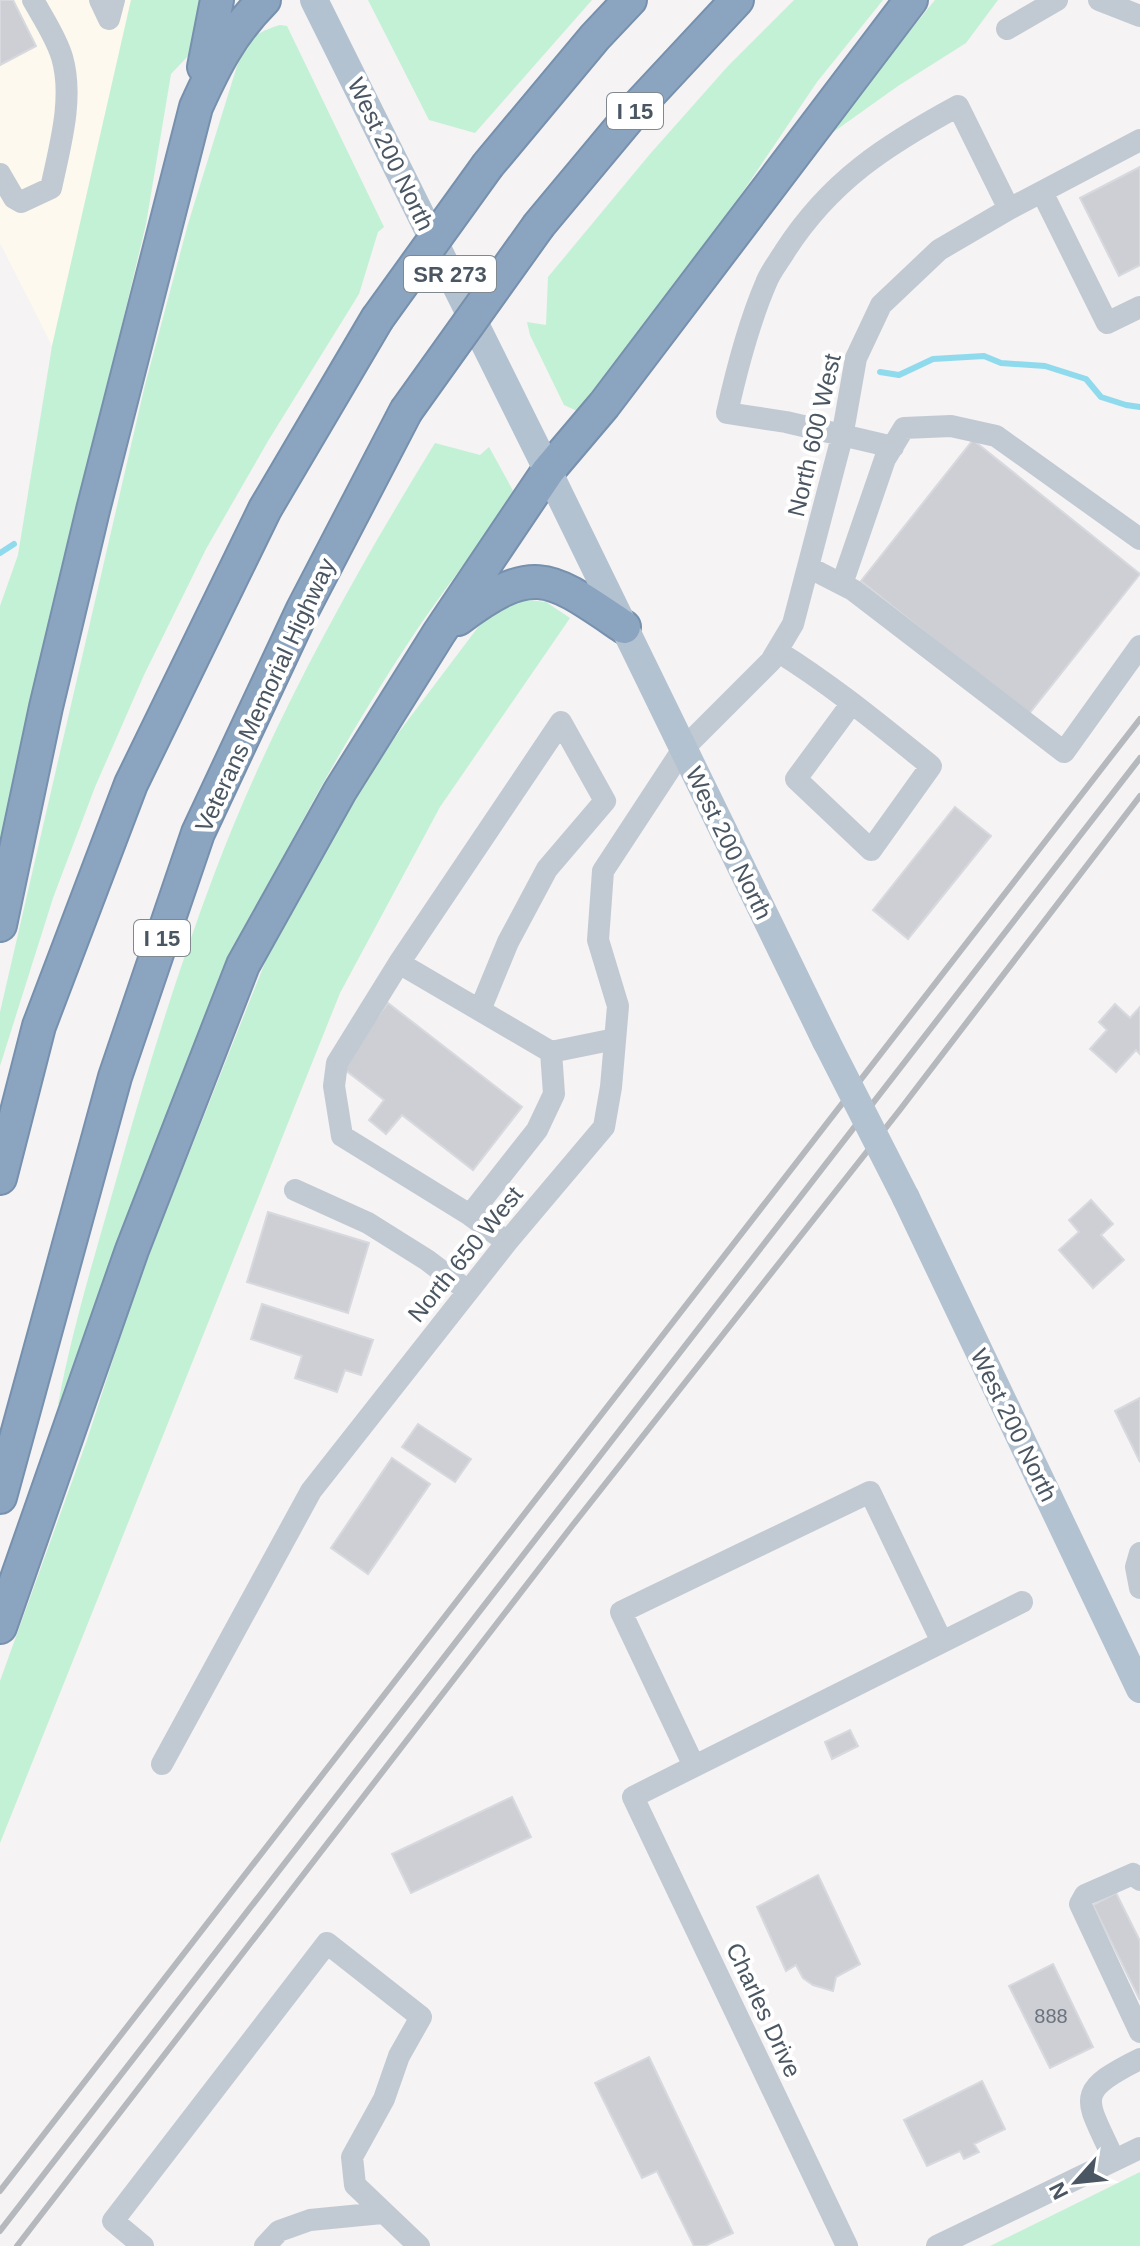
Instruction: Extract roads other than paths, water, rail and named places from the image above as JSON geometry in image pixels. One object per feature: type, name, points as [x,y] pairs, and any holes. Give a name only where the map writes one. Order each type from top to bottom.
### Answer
[{"type":"highway","points":[[0,925],[46,707],[89,525],[196,107],[217,0]]},
{"type":"highway","points":[[196,107],[219,56],[242,22],[264,0]]},
{"type":"highway","points":[[0,1178],[39,1026],[131,784],[265,509],[377,319],[488,165],[630,0]]},
{"type":"highway","name":"Veterans Memorial Highway","points":[[0,1497],[115,1077],[198,833],[303,609],[406,411],[539,225],[640,104],[737,0]]},
{"type":"highway","points":[[0,1627],[132,1250],[243,965],[340,791],[439,633],[548,471],[604,405],[911,0]]},
{"type":"highway","points":[[439,633],[490,595],[511,586],[534,582],[549,582],[571,591],[624,627]]},
{"type":"main road","name":"West 200 North","points":[[314,0],[906,1198],[1140,1689]]},
{"type":"street","points":[[0,174],[14,198],[21,202],[51,188],[58,155],[68,87],[61,54],[33,0]]},
{"type":"street","points":[[100,0],[109,19],[114,0]]},
{"type":"street","points":[[1007,29],[1057,0]]},
{"type":"street","points":[[1099,0],[1140,16]]},
{"type":"street","points":[[893,447],[786,422],[727,413],[741,348],[767,280],[801,226],[853,171],[896,140],[958,106],[1009,209]]},
{"type":"street","name":"North 600 West","points":[[683,749],[771,661],[793,624],[842,437],[856,358],[881,305],[939,250],[1140,140]]},
{"type":"street","points":[[1042,192],[1107,323],[1140,307]]},
{"type":"street","points":[[842,584],[885,459],[904,428],[951,426],[996,436],[1140,539]]},
{"type":"street","points":[[810,568],[853,590],[1064,752],[1140,646]]},
{"type":"street","points":[[777,651],[824,680],[931,766],[871,850],[796,779],[852,703]]},
{"type":"street","points":[[480,1010],[508,942],[547,869],[605,801],[561,722],[399,963],[337,1063],[334,1086],[342,1136],[470,1215],[507,1242]]},
{"type":"street","name":"North 650 West","points":[[162,1764],[311,1491],[507,1242],[604,1127],[618,1006],[598,940],[603,871],[683,749]]},
{"type":"street","points":[[399,963],[551,1052],[615,1039]]},
{"type":"street","points":[[470,1215],[537,1130],[554,1094],[551,1052]]},
{"type":"street","points":[[295,1190],[381,1230],[468,1291]]},
{"type":"street","points":[[942,1642],[870,1492],[621,1612],[694,1766],[942,1642],[1022,1602]]},
{"type":"street","points":[[1140,1553],[1136,1567],[1140,1588]]},
{"type":"street","name":"Charles Drive","points":[[694,1766],[633,1797],[847,2246]]},
{"type":"street","points":[[1140,1880],[1133,1874],[1085,1895],[1080,1904],[1140,2032]]},
{"type":"street","points":[[143,2246],[113,2221],[327,1943],[421,2017],[399,2056],[384,2099],[352,2157],[355,2185],[419,2246]]},
{"type":"street","points":[[1114,2160],[1090,2104],[1093,2088],[1110,2074],[1140,2059]]},
{"type":"street","points":[[937,2246],[1140,2148]]},
{"type":"street","points":[[265,2246],[279,2231],[310,2220],[382,2213]]},
{"type":"waterway","points":[[880,372],[899,375],[933,359],[984,356],[1001,363],[1045,366],[1086,379],[1101,397],[1140,407]]},
{"type":"waterway","points":[[0,553],[14,544]]},
{"type":"railway","points":[[0,2191],[1140,719]]},
{"type":"railway","points":[[0,2231],[1140,758]]},
{"type":"railway","points":[[17,2246],[1140,796]]}]
